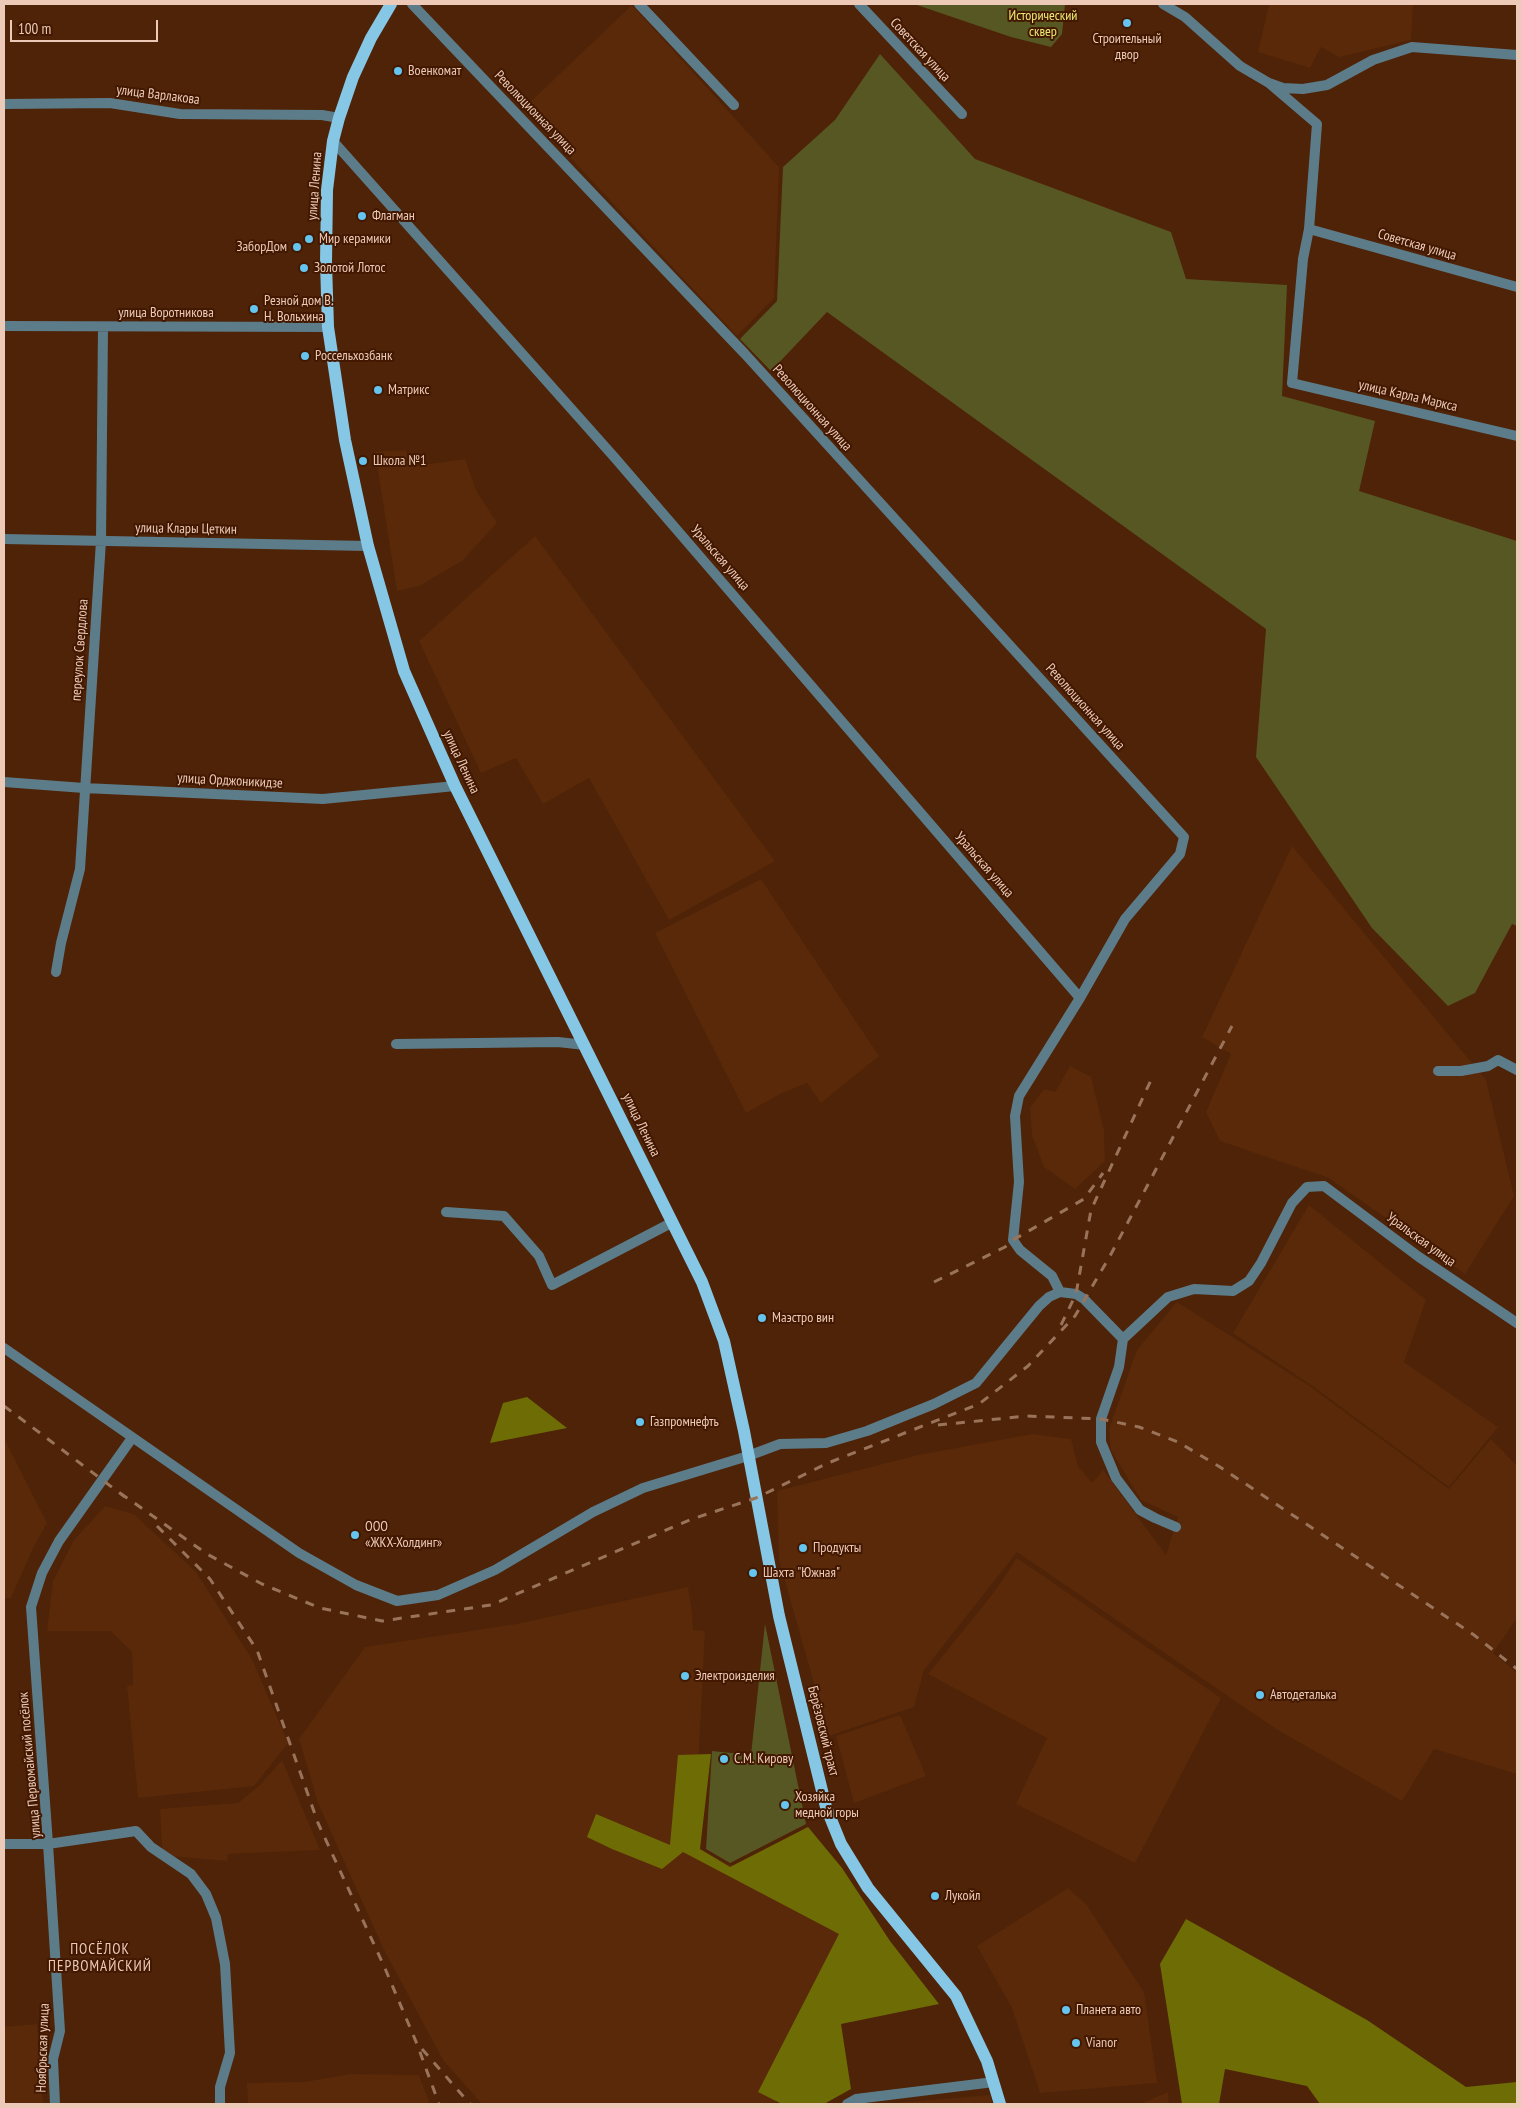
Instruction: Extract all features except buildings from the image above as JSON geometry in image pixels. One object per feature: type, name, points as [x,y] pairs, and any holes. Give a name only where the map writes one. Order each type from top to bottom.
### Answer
[{"type":"main road","name":"улица Ленина","points":[[391,4],[371,38],[353,77],[333,141],[327,190],[328,327],[344,432],[368,546],[404,671],[454,786],[702,1282],[724,1341],[756,1498]]},
{"type":"main road","name":"Берёзовский тракт","points":[[756,1498],[779,1616],[826,1807],[838,1837],[852,1864],[868,1888],[956,1996],[987,2061],[1000,2104]]},
{"type":"street","name":"Революционная улица","points":[[412,4],[745,354],[1184,837],[1180,854],[1124,919],[1080,998]]},
{"type":"street","points":[[639,4],[734,105]]},
{"type":"street","name":"Советская улица","points":[[858,4],[962,114]]},
{"type":"street","points":[[1163,4],[1186,17],[1240,66],[1269,83],[1317,124],[1309,229]]},
{"type":"street","points":[[1269,83],[1283,88],[1327,85],[1373,60],[1412,47],[1517,55]]},
{"type":"street","name":"улица Варлакова","points":[[4,104],[110,103],[180,114],[322,115],[339,118]]},
{"type":"street","name":"Уральская улица","points":[[333,141],[615,458],[1080,998]]},
{"type":"street","name":"Советская улица","points":[[1309,229],[1517,287]]},
{"type":"street","name":"улица Карла Маркса","points":[[1309,229],[1303,259],[1292,383],[1517,436]]},
{"type":"street","name":"улица Воротникова","points":[[4,326],[328,327]]},
{"type":"street","name":"переулок Свердлова","points":[[56,972],[60,942],[80,869],[101,541],[103,327]]},
{"type":"street","name":"улица Клары Цеткин","points":[[4,539],[368,546]]},
{"type":"street","name":"улица Орджоникидзе","points":[[4,782],[84,788],[323,799],[454,786]]},
{"type":"street","points":[[1060,1292],[1052,1276],[1020,1250],[1013,1240],[1019,1182],[1014,1116],[1019,1096],[1080,998]]},
{"type":"street","points":[[396,1044],[558,1042],[585,1045]]},
{"type":"street","points":[[1438,1071],[1461,1071],[1488,1066],[1498,1060],[1517,1070]]},
{"type":"street","name":"Уральская улица","points":[[1123,1340],[1168,1297],[1194,1289],[1233,1291],[1249,1281],[1261,1263],[1292,1203],[1307,1187],[1324,1186],[1419,1257],[1517,1323]]},
{"type":"street","points":[[446,1212],[504,1216],[539,1256],[552,1284],[672,1222]]},
{"type":"street","points":[[4,1348],[299,1553],[356,1585],[397,1601],[438,1595],[495,1570],[593,1512],[643,1488],[748,1456],[780,1444],[826,1443],[867,1431],[934,1404],[976,1383],[1039,1306],[1049,1297],[1060,1292],[1076,1294],[1084,1299],[1123,1340],[1119,1367],[1101,1419],[1101,1442],[1116,1478],[1140,1510],[1176,1527]]},
{"type":"street","name":"улица Первомайский посёлок","points":[[132,1438],[59,1541],[42,1573],[31,1608],[48,1844],[136,1831],[151,1847],[191,1874],[206,1894],[216,1918],[225,1964],[230,2053],[220,2087],[220,2104]]},
{"type":"street","points":[[4,1844],[48,1844]]},
{"type":"street","name":"Ноябрьская улица","points":[[48,1844],[60,2031],[53,2059],[55,2104]]},
{"type":"street","points":[[847,2104],[856,2099],[994,2082]]},
{"type":"shaded area","points":[[1269,4],[1413,4],[1411,40],[1339,57],[1321,47],[1310,68],[1258,52]]},
{"type":"shaded area","points":[[632,5],[779,167],[774,298],[737,336],[524,108]]},
{"type":"shaded area","points":[[406,450],[409,467],[465,459],[476,490],[497,523],[462,561],[419,586],[397,591],[375,452]]},
{"type":"shaded area","points":[[535,536],[775,861],[669,920],[589,778],[543,804],[516,758],[481,773],[419,641]]},
{"type":"shaded area","points":[[1292,846],[1486,1080],[1514,1196],[1465,1274],[1329,1178],[1220,1141],[1206,1112],[1231,1054],[1202,1037]]},
{"type":"shaded area","points":[[761,879],[879,1056],[821,1103],[807,1083],[782,1093],[746,1113],[655,933]]},
{"type":"shaded area","points":[[1070,1066],[1091,1077],[1104,1130],[1105,1161],[1075,1189],[1044,1167],[1032,1136],[1030,1108],[1044,1089],[1055,1092]]},
{"type":"shaded area","points":[[1309,1205],[1426,1300],[1404,1362],[1498,1427],[1449,1487],[1311,1385],[1233,1333]]},
{"type":"shaded area","points":[[1177,1302],[1308,1385],[1449,1489],[1491,1439],[1517,1466],[1517,1618],[1493,1653],[1517,1673],[1517,1774],[1434,1749],[1402,1801],[1276,1729],[1017,1552],[924,1670],[914,1707],[829,1736],[779,1560],[777,1491],[918,1455],[1032,1434],[1071,1439],[1078,1466],[1092,1483],[1103,1470],[1166,1555],[1178,1517],[1141,1500],[1111,1450],[1109,1429],[1137,1350]]},
{"type":"shaded area","points":[[527,1397],[567,1428],[490,1443],[503,1403]]},
{"type":"shaded area","points":[[4,1438],[47,1523],[34,1546],[11,1598],[4,1598]]},
{"type":"shaded area","points":[[105,1506],[134,1514],[196,1572],[252,1659],[288,1743],[254,1786],[138,1798],[127,1686],[133,1685],[132,1652],[111,1631],[47,1631],[53,1581],[74,1540]]},
{"type":"shaded area","points":[[1017,1558],[1221,1698],[1135,1863],[1016,1804],[1047,1738],[928,1674],[992,1595]]},
{"type":"shaded area","points":[[688,1587],[693,1630],[705,1631],[694,1847],[860,1930],[775,2104],[482,2104],[443,2060],[383,1948],[318,1803],[299,1739],[365,1647],[516,1624]]},
{"type":"shaded area","points":[[900,1715],[926,1776],[854,1803],[836,1736]]},
{"type":"shaded area","points":[[711,1754],[700,1849],[730,1867],[808,1827],[842,1868],[890,1941],[939,2004],[841,2024],[851,2089],[824,2104],[782,2104],[758,2092],[839,1934],[683,1852],[662,1869],[587,1837],[596,1814],[670,1845],[678,1755]]},
{"type":"shaded area","points":[[282,1760],[320,1850],[228,1854],[227,1861],[170,1856],[162,1848],[160,1809],[238,1803],[261,1784]]},
{"type":"shaded area","points":[[1068,1888],[1086,1904],[1144,1992],[1157,2083],[1040,2093],[1012,2008],[977,1946]]},
{"type":"shaded area","points":[[1186,1919],[1367,2020],[1466,2087],[1517,2082],[1517,2104],[1320,2104],[1307,2086],[1225,2069],[1219,2104],[1182,2104],[1160,1964]]},
{"type":"shaded area","points":[[37,2024],[43,2104],[4,2104],[4,2027]]},
{"type":"shaded area","points":[[350,2074],[419,2075],[430,2104],[248,2104],[247,2083],[304,2082]]},
{"type":"shaded area","points":[[1168,2092],[1169,2104],[1141,2104]]},
{"type":"shaded area","points":[[990,2095],[992,2104],[883,2104]]},
{"type":"green space","name":"Исторический сквер","points":[[914,4],[1065,4],[1062,34],[1051,47],[1011,37]]},
{"type":"green space","points":[[880,54],[975,159],[1171,232],[1186,279],[1287,285],[1282,396],[1375,421],[1359,491],[1517,541],[1517,926],[1512,924],[1475,993],[1448,1006],[1372,928],[1256,757],[1266,629],[827,312],[771,371],[740,339],[777,301],[783,167],[835,120]]},
{"type":"green space","points":[[765,1624],[806,1824],[730,1863],[706,1849],[712,1751],[751,1755]]},
{"type":"railway","points":[[120,1493],[207,1554],[262,1584],[320,1608],[382,1621],[491,1605],[692,1519],[756,1498],[828,1463],[979,1404],[1028,1366],[1075,1316],[1110,1256],[1232,1026]]},
{"type":"railway","points":[[1061,1325],[1076,1294],[1091,1210],[1151,1080]]},
{"type":"railway","points":[[934,1282],[1005,1247],[1013,1240],[1084,1199],[1103,1173]]},
{"type":"railway","points":[[4,1406],[125,1497]]},
{"type":"railway","points":[[938,1425],[1027,1416],[1101,1419],[1139,1427],[1178,1442],[1220,1467],[1474,1635],[1517,1669]]},
{"type":"railway","points":[[157,1526],[210,1579],[257,1650],[318,1823],[384,1966],[417,2044],[439,2104]]},
{"type":"railway","points":[[422,2049],[470,2104]]},
{"type":"place","name":"Строительный двор","points":[[1127,23]]},
{"type":"place","name":"Военкомат","points":[[398,71]]},
{"type":"place","name":"Флагман","points":[[362,216]]},
{"type":"place","name":"Мир керамики","points":[[309,239]]},
{"type":"place","name":"ЗаборДом","points":[[297,247]]},
{"type":"place","name":"Золотой Лотос","points":[[304,268]]},
{"type":"place","name":"Резной дом В. Н. Вольхина","points":[[254,309]]},
{"type":"place","name":"Россельхозбанк","points":[[305,356]]},
{"type":"place","name":"Матрикс","points":[[378,390]]},
{"type":"place","name":"Школа №1","points":[[363,461]]},
{"type":"place","name":"Маэстро вин","points":[[762,1318]]},
{"type":"place","name":"Газпромнефть","points":[[640,1422]]},
{"type":"place","name":"ООО «ЖКХ-Холдинг»","points":[[355,1535]]},
{"type":"place","name":"Продукты","points":[[803,1548]]},
{"type":"place","name":"Шахта \"Южная\"","points":[[753,1573]]},
{"type":"place","name":"Электроизделия","points":[[685,1676]]},
{"type":"place","name":"Автодеталька","points":[[1260,1695]]},
{"type":"place","name":"С.М. Кирову","points":[[724,1759]]},
{"type":"place","name":"Хозяйка медной горы","points":[[785,1805]]},
{"type":"place","name":"Лукойл","points":[[935,1896]]},
{"type":"place","name":"Планета авто","points":[[1066,2010]]},
{"type":"place","name":"Vianor","points":[[1076,2043]]},
{"type":"district","name":"ПОСЁЛОК ПЕРВОМАЙСКИЙ","points":[[100,1958]]}]
